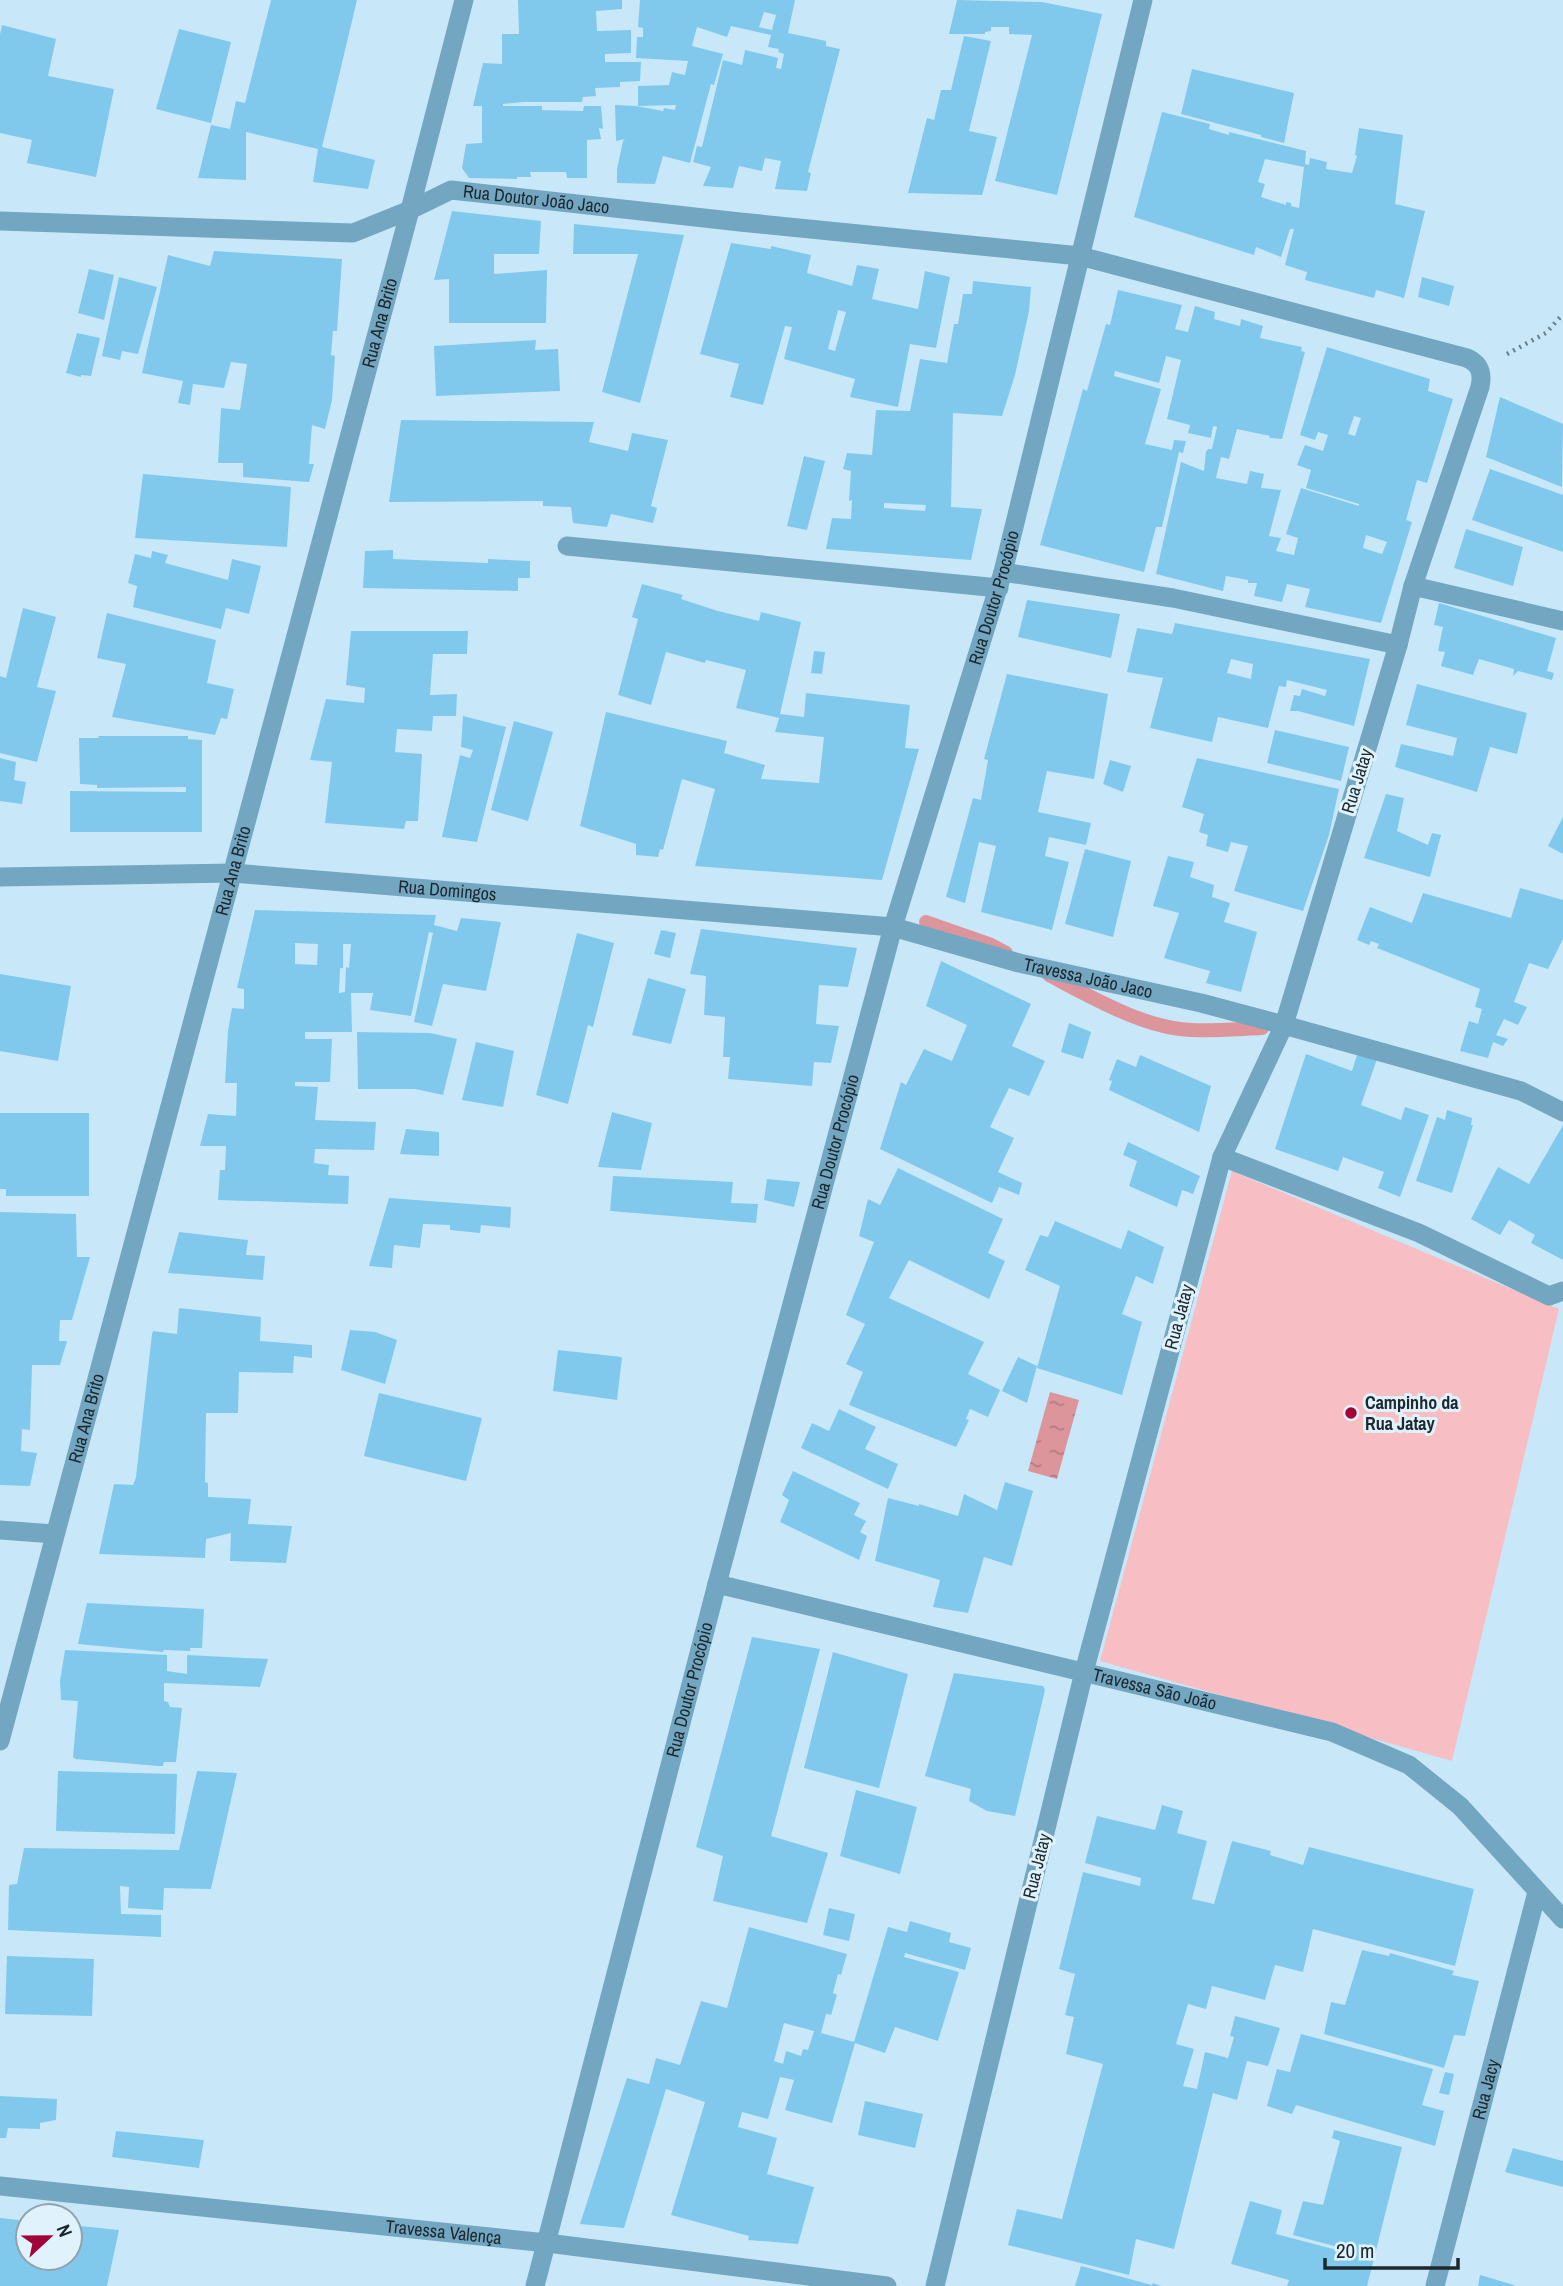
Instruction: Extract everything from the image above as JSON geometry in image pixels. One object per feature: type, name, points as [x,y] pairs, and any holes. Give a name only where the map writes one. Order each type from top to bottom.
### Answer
[{"type":"street","name":"Rua Ana Brito","points":[[0,1741],[464,0]]},
{"type":"street","name":"Rua Doutor Procópio","points":[[535,2286],[717,1584],[893,927],[1001,580],[1143,0]]},
{"type":"street","name":"Rua Doutor João Jaco","points":[[0,220],[353,233],[451,190],[1080,256],[1467,358],[1475,362],[1479,369]]},
{"type":"street","name":"Rua Jatay","points":[[935,2286],[1084,1672],[1222,1157],[1284,1025],[1398,645],[1413,586],[1480,387],[1482,376],[1479,369]]},
{"type":"street","points":[[567,546],[1001,580],[1173,598],[1398,645]]},
{"type":"street","points":[[1413,586],[1563,621]]},
{"type":"street","name":"Rua Domingos","points":[[0,877],[233,873],[893,927]]},
{"type":"street","name":"Travessa João Jaco","points":[[893,927],[1019,963],[1201,1003],[1284,1025],[1521,1091],[1563,1112]]},
{"type":"street","points":[[1222,1157],[1419,1233],[1549,1296],[1563,1291]]},
{"type":"street","points":[[0,1530],[54,1534]]},
{"type":"street","name":"Travessa São João","points":[[717,1584],[1332,1732],[1409,1765],[1460,1806],[1563,1919]]},
{"type":"street","name":"Rua Jacy","points":[[1435,2286],[1537,1892]]},
{"type":"street","name":"Travessa Valença","points":[[0,2186],[547,2243],[887,2286]]},
{"type":"path","points":[[1479,369],[1546,333],[1563,314]]},
{"type":"shaded area","name":"Campinho da Rua Jatay","points":[[1232,1171],[1559,1309],[1452,1761],[1100,1661]]},
{"type":"water","points":[[1050,1392],[1079,1400],[1057,1479],[1028,1471]]},
{"type":"building","points":[[271,0],[357,0],[322,147],[375,160],[368,189],[313,182],[318,149],[246,132],[246,180],[198,178],[211,125],[230,129],[236,101],[245,103]]},
{"type":"building","points":[[518,0],[622,0],[622,9],[596,11],[597,31],[631,30],[631,53],[605,54],[605,62],[641,62],[640,81],[620,82],[620,87],[595,88],[596,96],[583,97],[582,102],[503,104],[542,106],[542,110],[583,111],[584,106],[601,106],[601,139],[587,140],[587,178],[567,178],[566,172],[530,172],[531,177],[517,179],[469,178],[462,168],[466,144],[482,143],[482,106],[473,106],[483,63],[502,64],[502,34],[519,34]]},
{"type":"building","points":[[640,0],[795,0],[788,33],[826,41],[826,46],[840,49],[808,172],[811,173],[807,191],[775,189],[781,161],[765,158],[762,171],[739,166],[733,188],[703,186],[711,167],[693,162],[697,146],[702,147],[723,60],[742,65],[745,50],[778,58],[776,68],[781,69],[784,54],[778,52],[779,49],[768,47],[771,35],[731,26],[727,37],[697,27],[692,46],[723,54],[714,85],[711,84],[690,163],[663,156],[655,184],[617,183],[617,169],[625,139],[616,141],[615,105],[675,110],[676,105],[638,106],[638,86],[669,85],[672,72],[685,75],[688,61],[636,58],[637,37],[643,37],[643,28],[638,27]],"holes":[[[764,12],[776,15],[772,30],[759,27]]]},
{"type":"building","points":[[957,0],[1042,2],[1102,14],[1057,195],[995,181],[1032,35],[1009,34],[1009,27],[991,27],[991,31],[985,34],[949,34]]},
{"type":"building","points":[[2,25],[56,39],[48,76],[114,89],[96,177],[27,163],[32,140],[0,133]]},
{"type":"building","points":[[179,29],[231,42],[211,123],[156,109]]},
{"type":"building","points":[[964,36],[991,41],[969,131],[997,137],[982,195],[908,193],[927,118],[934,120],[941,90],[951,90]]},
{"type":"building","points":[[1192,69],[1294,93],[1284,143],[1181,114]]},
{"type":"building","points":[[1162,112],[1210,124],[1209,129],[1229,135],[1229,132],[1306,151],[1305,164],[1309,165],[1310,158],[1327,162],[1326,169],[1352,173],[1357,156],[1359,128],[1403,135],[1395,204],[1425,211],[1404,298],[1376,290],[1374,298],[1305,280],[1307,272],[1285,265],[1294,229],[1290,229],[1281,257],[1256,247],[1254,255],[1134,217]],"holes":[[[1265,159],[1304,167],[1299,208],[1291,206],[1291,203],[1286,202],[1286,205],[1261,197],[1265,184],[1258,182]]]},
{"type":"building","points":[[452,211],[541,221],[539,254],[494,254],[494,274],[547,270],[546,323],[449,323],[449,279],[434,280]]},
{"type":"building","points":[[574,224],[684,235],[640,403],[602,392],[638,254],[573,254]]},
{"type":"building","points":[[731,243],[771,249],[771,246],[811,255],[807,273],[852,286],[857,265],[879,269],[872,299],[918,309],[925,271],[950,277],[936,348],[910,344],[898,407],[850,397],[855,379],[784,359],[792,327],[785,326],[763,405],[730,397],[739,364],[700,354]],"holes":[[[838,310],[846,312],[835,351],[828,349]]]},
{"type":"building","points":[[214,251],[342,259],[337,331],[333,331],[331,355],[335,356],[332,400],[325,429],[312,425],[309,464],[314,464],[309,482],[243,477],[243,463],[218,463],[221,408],[240,410],[247,364],[231,362],[224,388],[193,384],[190,405],[178,403],[183,381],[142,373],[168,255],[210,266]]},
{"type":"building","points":[[89,269],[114,275],[104,320],[78,313]]},
{"type":"building","points":[[119,277],[157,287],[138,354],[122,351],[120,360],[102,356]]},
{"type":"building","points":[[1422,277],[1454,286],[1449,306],[1418,297]]},
{"type":"building","points":[[973,281],[1031,287],[1029,311],[1015,375],[1002,416],[953,413],[951,507],[982,509],[971,560],[826,549],[832,518],[851,519],[851,471],[843,469],[847,453],[872,455],[876,410],[910,411],[920,359],[947,363],[963,294],[972,294]],"holes":[[[884,503],[926,505],[925,511],[884,508]]]},
{"type":"building","points":[[1118,290],[1182,305],[1175,329],[1188,332],[1195,306],[1215,312],[1214,319],[1240,326],[1241,319],[1263,326],[1260,338],[1302,347],[1301,351],[1305,352],[1282,439],[1237,429],[1229,459],[1221,457],[1216,478],[1247,484],[1250,471],[1264,474],[1261,488],[1281,490],[1269,536],[1281,538],[1276,551],[1294,555],[1298,538],[1286,534],[1301,488],[1359,506],[1306,488],[1311,470],[1297,465],[1305,445],[1323,451],[1328,435],[1318,432],[1315,440],[1300,435],[1327,347],[1430,379],[1428,391],[1453,399],[1427,483],[1417,480],[1406,520],[1412,522],[1381,623],[1305,607],[1310,589],[1287,584],[1282,602],[1254,596],[1257,583],[1248,583],[1248,580],[1226,576],[1223,591],[1156,574],[1181,462],[1204,471],[1206,452],[1212,449],[1217,427],[1213,426],[1211,438],[1188,433],[1190,425],[1167,419],[1181,360],[1166,356],[1159,383],[1115,371],[1114,376],[1161,389],[1145,444],[1172,450],[1174,440],[1186,441],[1183,453],[1179,452],[1162,527],[1156,527],[1144,572],[1040,545],[1083,389],[1087,391],[1106,324],[1110,325]],"holes":[[[1354,416],[1361,418],[1355,436],[1348,434]],[[1366,535],[1387,542],[1382,554],[1363,548]]]},
{"type":"building","points":[[77,333],[100,338],[91,376],[81,377],[66,373]]},
{"type":"building","points":[[536,340],[535,350],[558,349],[560,391],[436,396],[434,346]]},
{"type":"building","points":[[1500,397],[1563,424],[1562,487],[1486,457]]},
{"type":"building","points":[[401,420],[594,422],[589,442],[628,451],[632,433],[668,440],[651,506],[657,508],[653,523],[611,514],[607,527],[573,523],[571,507],[543,506],[543,501],[389,502]]},
{"type":"building","points":[[804,456],[825,461],[807,530],[787,526]]},
{"type":"building","points":[[1490,469],[1563,495],[1563,552],[1472,520]]},
{"type":"building","points":[[143,474],[291,487],[287,547],[135,538]]},
{"type":"building","points":[[1466,529],[1523,547],[1513,586],[1454,568]]},
{"type":"building","points":[[393,550],[393,559],[488,563],[488,559],[530,561],[530,578],[518,578],[518,591],[363,588],[365,551]]},
{"type":"building","points":[[152,551],[168,555],[165,563],[228,580],[232,559],[261,566],[249,614],[226,608],[221,629],[133,607],[137,586],[128,583],[135,554],[151,558]]},
{"type":"building","points":[[642,584],[683,595],[681,599],[718,611],[759,621],[761,612],[801,622],[780,714],[804,717],[806,693],[910,705],[905,748],[919,749],[882,880],[695,866],[715,789],[682,779],[663,850],[660,849],[658,857],[636,855],[636,844],[580,826],[606,712],[727,741],[724,753],[765,765],[761,779],[819,783],[824,737],[775,732],[779,718],[736,708],[746,670],[706,660],[705,663],[666,652],[651,705],[618,695],[638,619],[632,617]]},
{"type":"building","points":[[1027,600],[1120,614],[1111,658],[1018,637]]},
{"type":"building","points":[[1439,603],[1556,638],[1547,671],[1554,673],[1552,680],[1518,671],[1513,676],[1514,669],[1479,659],[1473,675],[1441,666],[1445,652],[1438,651],[1443,627],[1434,625]]},
{"type":"building","points":[[23,608],[56,617],[37,687],[56,691],[37,762],[0,753],[0,676],[6,678]]},
{"type":"building","points":[[107,613],[216,640],[207,683],[234,689],[227,719],[221,718],[215,735],[112,717],[126,664],[97,658]]},
{"type":"building","points":[[1175,623],[1370,659],[1354,726],[1290,711],[1294,695],[1300,696],[1302,689],[1325,696],[1327,690],[1287,680],[1286,687],[1279,686],[1268,728],[1218,717],[1212,742],[1150,728],[1163,678],[1127,672],[1137,628],[1172,634]],"holes":[[[1231,659],[1253,664],[1251,679],[1227,673]]]},
{"type":"building","points":[[351,631],[468,631],[467,654],[433,654],[430,695],[457,694],[456,716],[433,716],[432,731],[397,729],[395,752],[422,754],[418,821],[406,821],[404,829],[325,823],[332,762],[310,760],[326,699],[364,703],[365,688],[346,685]]},
{"type":"building","points":[[814,651],[825,652],[822,674],[811,673]]},
{"type":"building","points":[[1007,674],[1108,694],[1094,779],[1047,771],[1038,812],[1091,823],[1086,845],[1049,837],[1045,856],[1069,862],[1052,930],[981,912],[996,846],[979,842],[965,903],[946,897],[973,798],[981,800],[988,760],[984,759]]},
{"type":"building","points":[[1417,684],[1527,713],[1517,754],[1490,747],[1477,792],[1395,767],[1401,744],[1453,756],[1457,738],[1406,725]]},
{"type":"building","points":[[463,716],[506,727],[477,842],[442,837],[460,755],[470,758],[473,750],[461,747]]},
{"type":"building","points":[[514,721],[553,732],[528,821],[491,810]]},
{"type":"building","points":[[1275,730],[1349,747],[1341,781],[1267,763]]},
{"type":"building","points":[[98,736],[188,736],[188,739],[202,740],[202,832],[70,832],[70,791],[186,792],[186,787],[97,788],[97,785],[80,784],[79,738],[99,738]]},
{"type":"building","points":[[0,758],[16,762],[14,780],[26,782],[22,804],[0,801]]},
{"type":"building","points":[[1197,758],[1339,789],[1329,835],[1303,911],[1234,891],[1248,846],[1231,842],[1228,852],[1206,846],[1208,835],[1199,832],[1204,814],[1182,807]]},
{"type":"building","points":[[1110,760],[1131,766],[1123,792],[1103,784]]},
{"type":"building","points":[[1386,794],[1404,798],[1397,831],[1428,845],[1432,833],[1441,835],[1430,877],[1364,858]]},
{"type":"building","points":[[1563,817],[1563,854],[1548,846]]},
{"type":"building","points":[[1085,849],[1131,861],[1113,937],[1065,924]]},
{"type":"building","points":[[1168,856],[1194,862],[1190,877],[1214,885],[1212,897],[1230,903],[1224,922],[1257,932],[1241,992],[1206,983],[1210,971],[1164,958],[1179,913],[1153,906]]},
{"type":"building","points":[[1520,888],[1563,900],[1563,939],[1548,969],[1529,963],[1514,1002],[1527,1007],[1518,1025],[1504,1019],[1496,1035],[1508,1039],[1503,1046],[1493,1042],[1488,1058],[1460,1051],[1469,1021],[1478,1024],[1482,1009],[1475,1007],[1480,989],[1377,948],[1379,944],[1371,941],[1369,945],[1357,940],[1370,907],[1412,923],[1423,893],[1511,918]]},
{"type":"building","points":[[255,910],[436,915],[434,925],[457,931],[461,918],[501,922],[486,991],[443,984],[432,1026],[414,1022],[433,933],[429,932],[411,1016],[370,1010],[373,993],[351,993],[352,1032],[305,1032],[305,1039],[332,1039],[330,1082],[295,1082],[295,1086],[318,1087],[315,1120],[376,1122],[374,1150],[315,1149],[314,1163],[329,1165],[328,1175],[349,1176],[348,1204],[218,1200],[220,1170],[225,1170],[226,1146],[200,1146],[208,1114],[236,1116],[237,1083],[225,1083],[232,1008],[244,1009],[244,989],[237,988]],"holes":[[[295,943],[318,944],[317,965],[295,964]],[[343,944],[351,944],[349,968],[346,967],[345,992],[339,993]]]},
{"type":"building","points":[[701,929],[857,948],[848,987],[819,985],[816,1024],[839,1026],[831,1063],[814,1062],[812,1086],[728,1079],[730,1057],[723,1057],[725,1017],[704,1015],[706,976],[690,974]]},
{"type":"building","points":[[661,930],[676,933],[670,958],[654,954]]},
{"type":"building","points":[[577,933],[614,943],[593,1027],[588,1025],[568,1104],[536,1095]]},
{"type":"building","points":[[941,961],[1031,1004],[1012,1046],[1045,1061],[1029,1096],[1009,1088],[990,1127],[1014,1138],[998,1172],[1022,1183],[1019,1195],[999,1187],[992,1203],[880,1149],[901,1082],[906,1085],[924,1049],[952,1061],[967,1025],[926,1006]]},
{"type":"building","points":[[0,974],[71,986],[58,1061],[0,1051]]},
{"type":"building","points":[[648,978],[686,989],[671,1044],[632,1035]]},
{"type":"building","points":[[1069,1023],[1091,1032],[1083,1059],[1061,1052]]},
{"type":"building","points":[[357,1032],[430,1033],[457,1039],[443,1095],[415,1089],[358,1089]]},
{"type":"building","points":[[476,1042],[514,1051],[503,1107],[462,1100]]},
{"type":"building","points":[[1358,1052],[1378,1056],[1361,1105],[1401,1120],[1405,1107],[1429,1115],[1400,1197],[1378,1188],[1384,1172],[1343,1157],[1338,1171],[1275,1149],[1306,1054],[1352,1071]]},
{"type":"building","points":[[1140,1055],[1211,1086],[1199,1132],[1109,1090],[1112,1081],[1109,1080],[1117,1059],[1136,1067]]},
{"type":"building","points":[[1447,1110],[1472,1118],[1473,1125],[1452,1193],[1416,1181],[1437,1117],[1445,1120]]},
{"type":"building","points":[[612,1112],[652,1123],[641,1170],[598,1167]]},
{"type":"building","points":[[0,1113],[89,1113],[89,1196],[6,1196],[6,1189],[0,1189]]},
{"type":"building","points":[[1563,1125],[1563,1260],[1531,1243],[1535,1235],[1509,1220],[1500,1235],[1471,1219],[1498,1167],[1529,1184]]},
{"type":"building","points":[[406,1129],[439,1132],[439,1156],[400,1154]]},
{"type":"building","points":[[1128,1142],[1200,1176],[1193,1194],[1182,1190],[1177,1207],[1129,1186],[1137,1161],[1123,1155]]},
{"type":"building","points":[[898,1168],[1003,1219],[988,1253],[1005,1261],[989,1299],[909,1260],[889,1298],[984,1342],[968,1374],[1000,1390],[988,1417],[970,1409],[966,1419],[969,1420],[956,1447],[849,1405],[863,1372],[846,1364],[865,1324],[846,1315],[874,1242],[859,1236],[868,1199],[880,1205]]},
{"type":"building","points":[[613,1176],[733,1182],[731,1203],[758,1204],[756,1223],[610,1211]]},
{"type":"building","points":[[767,1179],[800,1182],[794,1207],[764,1200]]},
{"type":"building","points":[[389,1198],[511,1207],[510,1228],[481,1225],[480,1233],[450,1230],[450,1225],[423,1224],[420,1248],[394,1245],[392,1268],[369,1266]]},
{"type":"building","points":[[0,1212],[76,1214],[77,1257],[90,1257],[72,1320],[60,1320],[59,1341],[67,1341],[60,1365],[32,1365],[30,1430],[22,1429],[21,1451],[37,1453],[30,1486],[0,1485]]},
{"type":"building","points":[[1055,1221],[1121,1249],[1128,1230],[1164,1247],[1153,1284],[1136,1276],[1122,1314],[1142,1322],[1122,1395],[1037,1368],[1060,1286],[1025,1270],[1040,1235],[1048,1237]]},
{"type":"building","points":[[179,1232],[248,1240],[246,1255],[265,1256],[263,1280],[168,1273]]},
{"type":"building","points":[[179,1308],[261,1317],[260,1341],[312,1345],[312,1358],[294,1356],[293,1373],[239,1372],[238,1413],[206,1413],[205,1482],[208,1483],[208,1497],[251,1499],[248,1524],[292,1526],[286,1563],[230,1561],[231,1533],[206,1539],[205,1558],[99,1554],[114,1484],[133,1485],[136,1477],[152,1334],[153,1331],[177,1334]]},
{"type":"building","points":[[350,1330],[375,1332],[397,1340],[385,1384],[341,1370]]},
{"type":"building","points":[[558,1350],[622,1357],[617,1400],[553,1391]]},
{"type":"building","points":[[1018,1357],[1037,1366],[1027,1403],[1002,1391]]},
{"type":"building","points":[[379,1393],[482,1418],[466,1481],[364,1456]]},
{"type":"building","points":[[839,1409],[876,1427],[865,1449],[898,1464],[888,1489],[801,1448],[812,1423],[829,1431]]},
{"type":"building","points":[[793,1471],[860,1503],[854,1515],[866,1521],[860,1532],[867,1536],[859,1560],[780,1522],[789,1500],[782,1495]]},
{"type":"building","points":[[1005,1482],[1033,1491],[1012,1566],[984,1557],[968,1613],[933,1607],[940,1580],[875,1561],[888,1498],[958,1516],[964,1494],[997,1510]]},
{"type":"building","points":[[87,1603],[204,1609],[202,1648],[163,1652],[78,1644]]},
{"type":"building","points":[[752,1637],[820,1649],[771,1836],[828,1853],[807,1923],[713,1901],[723,1856],[696,1847]]},
{"type":"building","points":[[65,1650],[167,1655],[167,1671],[187,1674],[187,1655],[268,1659],[260,1687],[164,1683],[164,1701],[168,1702],[170,1707],[182,1708],[176,1762],[164,1762],[163,1766],[158,1766],[73,1757],[78,1701],[61,1700],[60,1681]]},
{"type":"building","points":[[833,1652],[908,1674],[879,1788],[804,1768]]},
{"type":"building","points":[[954,1673],[1043,1686],[1045,1690],[1015,1816],[987,1811],[969,1801],[971,1789],[925,1776]]},
{"type":"building","points":[[58,1771],[177,1774],[175,1834],[56,1831]]},
{"type":"building","points":[[197,1771],[237,1773],[211,1889],[164,1888],[163,1910],[128,1908],[129,1887],[120,1886],[121,1914],[161,1915],[161,1937],[8,1930],[9,1885],[17,1884],[24,1848],[179,1850]]},
{"type":"building","points":[[856,1790],[917,1807],[900,1874],[840,1856]]},
{"type":"building","points":[[1162,1805],[1183,1811],[1177,1833],[1207,1841],[1192,1899],[1214,1904],[1232,1841],[1271,1851],[1270,1855],[1303,1865],[1309,1847],[1474,1889],[1455,1966],[1313,1929],[1303,1972],[1275,1965],[1265,2000],[1212,1986],[1206,2009],[1188,2004],[1176,2044],[1194,2049],[1183,2086],[1197,2089],[1205,2052],[1228,2058],[1234,2037],[1230,2036],[1235,2016],[1280,2028],[1268,2066],[1247,2061],[1237,2100],[1213,2093],[1174,2249],[1136,2239],[1129,2275],[1008,2245],[1017,2209],[1062,2219],[1103,2064],[1066,2054],[1074,2017],[1065,2015],[1075,1974],[1059,1969],[1083,1872],[1140,1886],[1141,1878],[1085,1863],[1097,1816],[1155,1830]]},
{"type":"building","points":[[829,1908],[855,1914],[849,1941],[823,1935]]},
{"type":"building","points":[[910,1921],[951,1933],[949,1942],[971,1948],[965,1970],[905,1953],[904,1957],[959,1972],[938,2041],[895,2027],[885,2053],[855,2043],[832,2123],[785,2110],[794,2080],[780,2077],[768,2119],[742,2112],[738,2127],[777,2138],[767,2174],[814,2187],[798,2244],[748,2240],[749,2236],[671,2215],[705,2102],[666,2089],[624,2228],[580,2224],[627,2078],[649,2084],[656,2058],[680,2065],[701,2001],[727,2008],[749,1927],[847,1954],[833,1993],[837,1995],[831,2015],[826,2014],[821,2033],[854,2042],[888,1927],[907,1932]],"holes":[[[784,2023],[814,2031],[808,2050],[803,2049],[801,2056],[786,2051],[783,2064],[774,2061]]]},
{"type":"building","points":[[1362,1950],[1389,1956],[1390,1953],[1454,1971],[1452,1975],[1479,1981],[1465,2036],[1454,2035],[1444,2068],[1324,2034],[1331,2002],[1345,2005]]},
{"type":"building","points":[[7,1956],[94,1959],[92,2016],[5,2014]]},
{"type":"building","points":[[1301,2034],[1433,2069],[1422,2105],[1444,2111],[1435,2146],[1296,2105],[1292,2114],[1267,2106],[1277,2069],[1290,2072]]},
{"type":"building","points":[[1445,2072],[1454,2074],[1449,2095],[1439,2093]]},
{"type":"building","points":[[0,2096],[57,2099],[56,2120],[40,2123],[40,2129],[8,2128],[6,2138],[0,2138]]},
{"type":"building","points":[[865,2101],[923,2114],[915,2148],[858,2135]]},
{"type":"building","points":[[1334,2130],[1402,2147],[1367,2286],[1287,2286],[1289,2280],[1231,2264],[1250,2201],[1282,2210],[1276,2234],[1352,2254],[1353,2251],[1293,2235],[1303,2201],[1323,2205],[1340,2141],[1332,2138]]},
{"type":"building","points":[[116,2131],[204,2140],[199,2168],[112,2157]]},
{"type":"building","points":[[1513,2148],[1563,2161],[1563,2187],[1505,2172]]},
{"type":"building","points":[[0,2218],[14,2220],[14,2272],[84,2272],[84,2226],[119,2230],[107,2286],[0,2286]]},
{"type":"building","points":[[1081,2266],[1152,2285],[1161,2286],[1075,2286]]},
{"type":"building","points":[[1480,2275],[1514,2285],[1514,2286],[1478,2286]]},
{"type":"waterway","points":[[926,922],[989,944],[1006,953]]},
{"type":"waterway","points":[[1049,975],[1118,1010],[1155,1024],[1191,1030],[1262,1028]]},
{"type":"place","name":"Campinho da Rua Jatay","points":[[1351,1413]]}]
